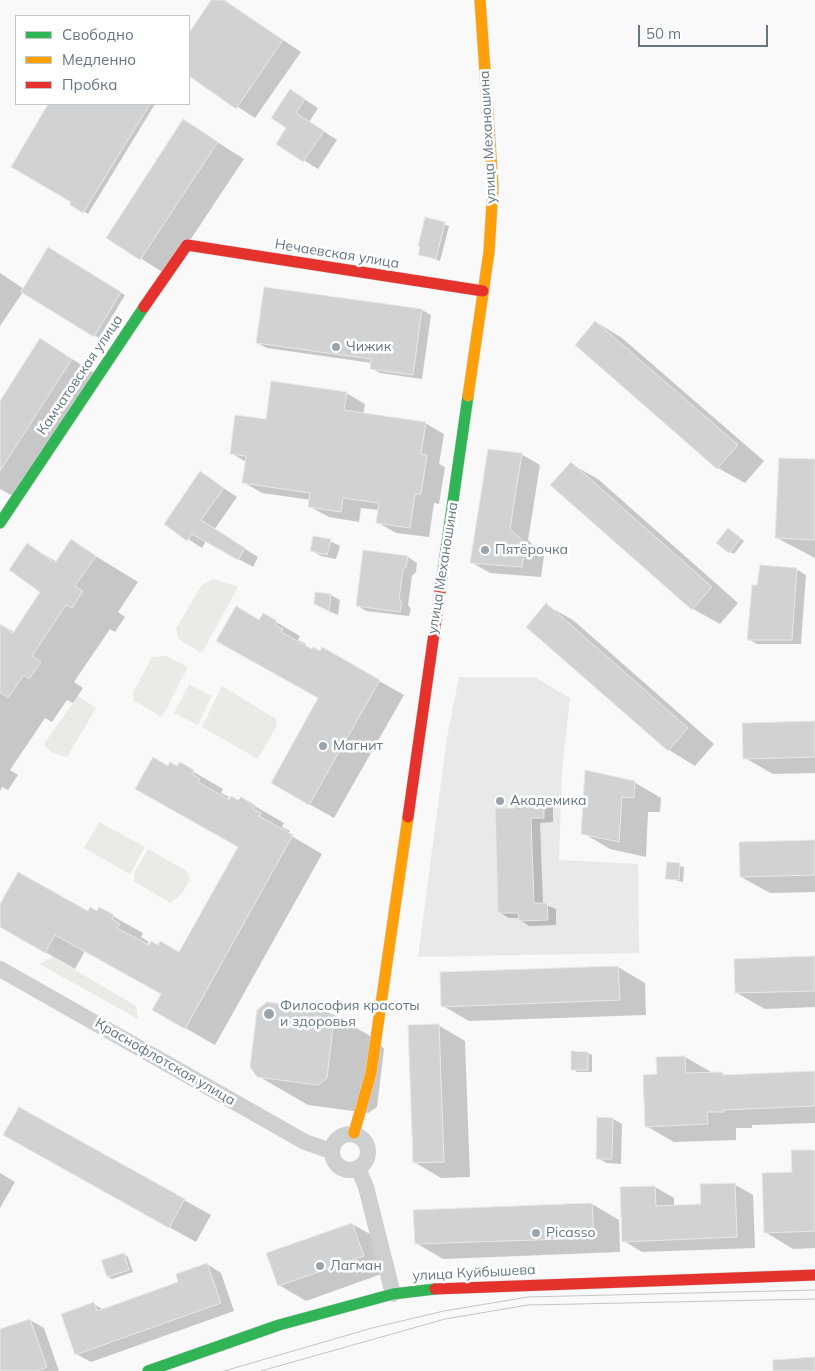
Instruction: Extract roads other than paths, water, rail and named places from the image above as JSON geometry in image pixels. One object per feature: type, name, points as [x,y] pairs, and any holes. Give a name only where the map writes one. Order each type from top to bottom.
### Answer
[{"type":"street","name":"улица Механошина","points":[[354,1133],[370,1073],[489,252],[493,187],[480,0]]},
{"type":"street","name":"Нечаевская улица","points":[[187,245],[483,291]]},
{"type":"street","name":"Камчатовская улица","points":[[0,523],[109,358],[187,245]]},
{"type":"street","name":"Краснофлотская улица","points":[[0,969],[305,1142],[331,1151]]},
{"type":"street","points":[[347,1133],[354,1133],[360,1136],[368,1146],[367,1159],[358,1168],[346,1170],[340,1168],[335,1163],[331,1151],[336,1139],[347,1133]]},
{"type":"street","points":[[358,1168],[366,1187],[393,1294]]},
{"type":"street","name":"улица Куйбышева","points":[[148,1371],[279,1325],[393,1294],[442,1288],[815,1275]]},
{"type":"tram line","points":[[224,1371],[372,1328],[444,1311],[528,1297],[815,1290]]},
{"type":"tram line","points":[[261,1371],[445,1319],[528,1305],[815,1299]]},
{"type":"place","name":"Чижик","points":[[336,347]]},
{"type":"place","name":"Пятёрочка","points":[[485,550]]},
{"type":"place","name":"Магнит","points":[[323,746]]},
{"type":"place","name":"Академика","points":[[500,801]]},
{"type":"place","name":"Философия красоты и здоровья","points":[[269,1014]]},
{"type":"place","name":"Picasso","points":[[536,1233]]},
{"type":"place","name":"Лагман","points":[[320,1266]]}]
